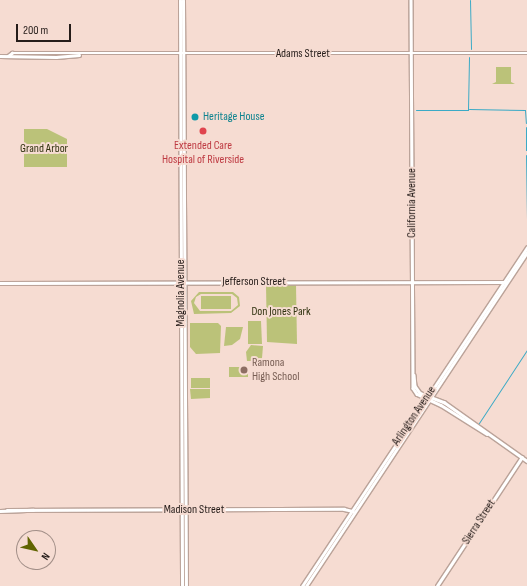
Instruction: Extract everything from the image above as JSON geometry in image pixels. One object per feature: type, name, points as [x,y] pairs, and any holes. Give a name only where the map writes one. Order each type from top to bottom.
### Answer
[{"type":"main road","name":"Magnolia Avenue","points":[[180,0],[182,54]]},
{"type":"main road","name":"Magnolia Avenue","points":[[183,0],[184,510],[186,586]]},
{"type":"main road","name":"California Avenue","points":[[412,0],[413,367],[416,390],[429,398]]},
{"type":"main road","name":"Adams Street","points":[[8,56],[12,53],[527,53]]},
{"type":"main road","points":[[68,56],[71,53]]},
{"type":"main road","name":"Adams Street","points":[[0,56],[68,56],[79,54]]},
{"type":"main road","name":"Arlington Avenue","points":[[429,398],[501,287],[506,282],[527,247]]},
{"type":"main road","name":"Arlington Avenue","points":[[306,586],[354,511],[527,252]]},
{"type":"main road","points":[[523,258],[527,260]]},
{"type":"main road","points":[[500,282],[501,287]]},
{"type":"main road","name":"Jefferson Street","points":[[0,283],[506,282]]},
{"type":"main road","points":[[429,398],[527,461]]},
{"type":"main road","name":"Sierra Street","points":[[437,586],[522,457]]},
{"type":"main road","name":"Madison Street","points":[[0,511],[344,509],[354,511]]},
{"type":"main road","name":"Magnolia Avenue","points":[[182,586],[184,510]]},
{"type":"main road","name":"Arlington Avenue","points":[[302,586],[354,511]]},
{"type":"green space","points":[[496,67],[511,67],[511,82],[515,84],[492,84],[496,82]]},
{"type":"green space","name":"Grand Arbor","points":[[24,129],[47,129],[67,139],[67,167],[24,167]]},
{"type":"green space","name":"Don Jones Park","points":[[266,285],[296,285],[297,344],[267,342]]},
{"type":"green space","points":[[199,292],[233,292],[239,297],[240,306],[231,313],[194,314],[191,301]],"holes":[[[201,294],[232,294],[237,298],[238,305],[231,311],[200,311],[194,303],[196,297]]]},
{"type":"green space","points":[[201,296],[231,296],[231,309],[201,309]]},
{"type":"green space","points":[[248,321],[261,321],[262,344],[248,344]]},
{"type":"green space","points":[[190,323],[218,323],[221,326],[220,353],[196,354],[190,347]]},
{"type":"green space","points":[[226,327],[243,327],[240,339],[232,345],[224,346]]},
{"type":"green space","points":[[251,345],[263,346],[262,358],[259,361],[247,361],[246,352]]},
{"type":"green space","points":[[229,367],[248,367],[248,377],[229,377]]},
{"type":"green space","points":[[191,378],[210,378],[210,388],[191,388]]},
{"type":"green space","points":[[190,389],[210,389],[210,398],[191,399]]},
{"type":"waterway","points":[[470,0],[471,49]]},
{"type":"waterway","points":[[416,110],[468,110],[469,57]]},
{"type":"waterway","points":[[469,109],[525,110],[526,123]]},
{"type":"waterway","points":[[526,127],[526,150]]},
{"type":"waterway","points":[[526,155],[527,222]]},
{"type":"waterway","points":[[479,423],[527,350]]},
{"type":"place","name":"Heritage House","points":[[195,117]]},
{"type":"place","name":"Extended Care Hospital of Riverside","points":[[203,131]]},
{"type":"place","name":"Ramona High School","points":[[244,370]]}]
